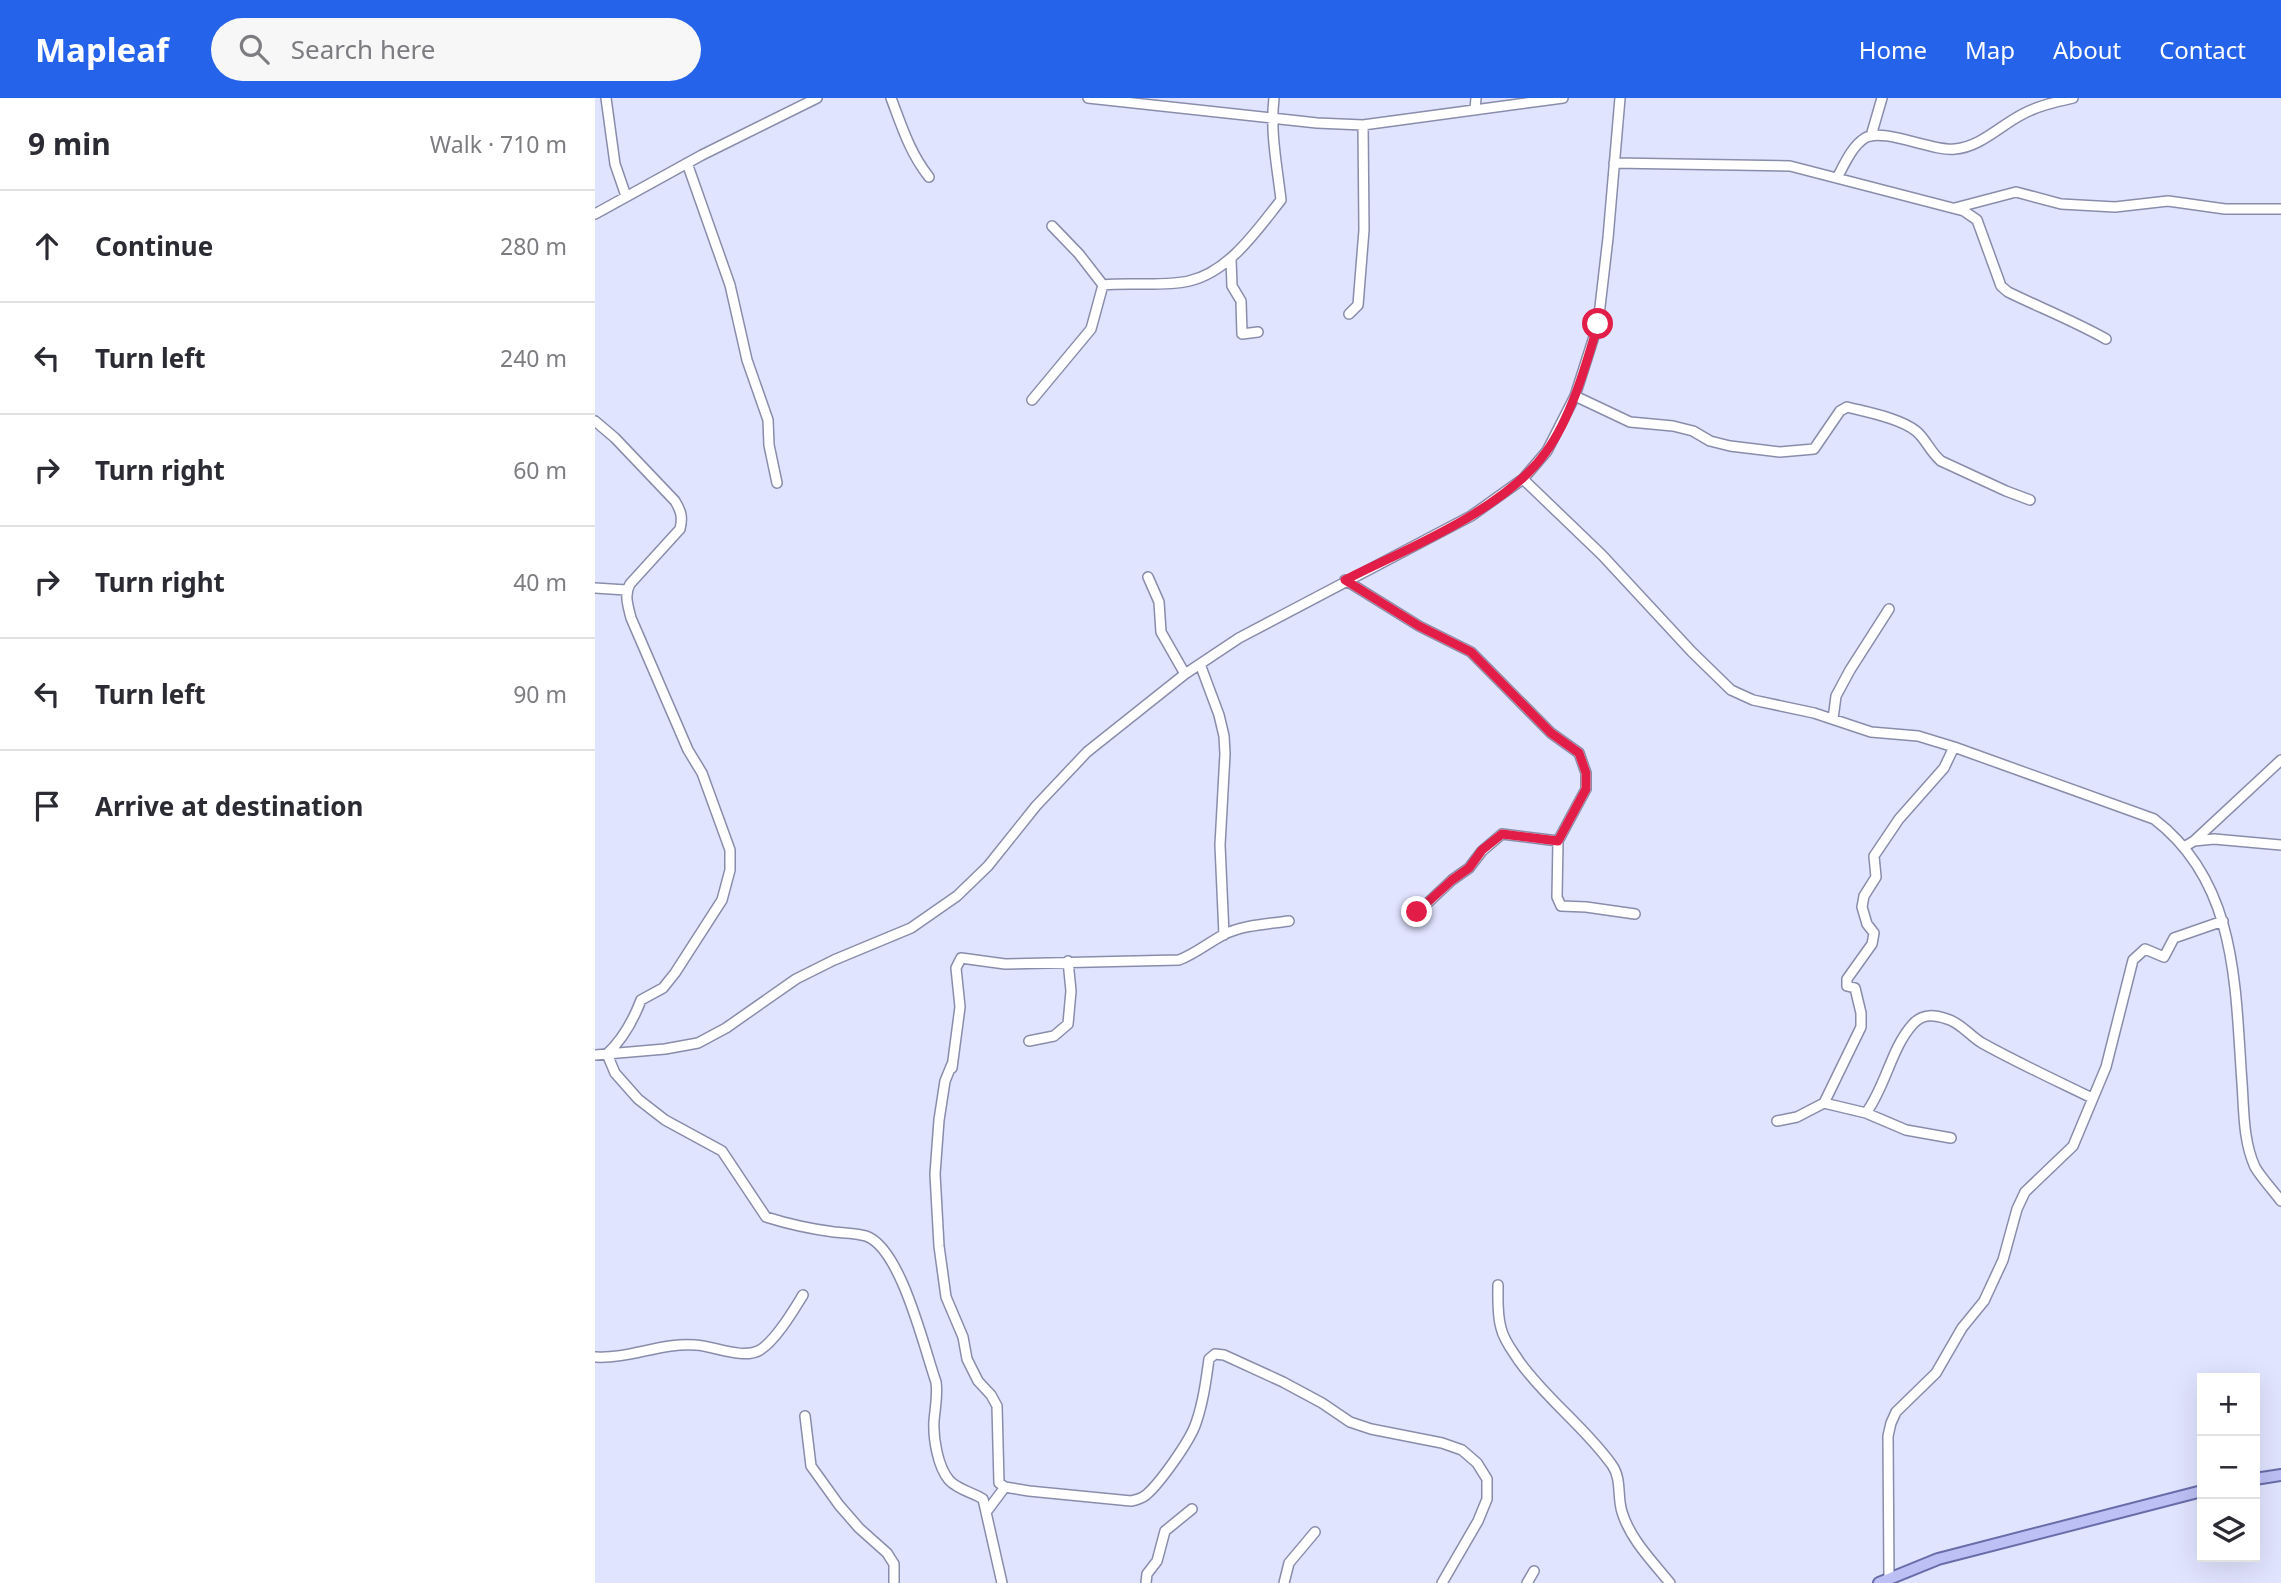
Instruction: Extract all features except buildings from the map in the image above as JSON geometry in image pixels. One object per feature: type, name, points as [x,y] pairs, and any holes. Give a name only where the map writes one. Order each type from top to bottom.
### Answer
[{"type":"main road","points":[[2260,1478],[2281,1475]]},
{"type":"main road","points":[[1884,1581],[1962,1552],[2197,1492]]},
{"type":"street","points":[[606,98],[615,164],[627,196]]},
{"type":"street","points":[[595,214],[687,163],[817,98]]},
{"type":"street","points":[[891,98],[906,140],[917,162],[929,177]]},
{"type":"street","points":[[1089,98],[1363,125],[1563,98]]},
{"type":"street","points":[[1103,285],[1189,281],[1204,276],[1231,259],[1280,200],[1273,148],[1272,117],[1275,98]]},
{"type":"street","points":[[1475,110],[1476,98]]},
{"type":"street","points":[[595,1055],[698,1043],[726,1028],[796,979],[911,928],[957,896],[988,866],[1036,806],[1087,752],[1185,674],[1239,638],[1471,516],[1523,479],[1547,451],[1574,397],[1598,324],[1620,98]]},
{"type":"street","points":[[1871,136],[1882,98]]},
{"type":"street","points":[[1837,178],[1847,157],[1864,138],[1871,136],[1909,140],[1951,150],[1965,148],[2021,115],[2052,102],[2073,98]]},
{"type":"street","points":[[1349,314],[1358,305],[1364,230],[1363,125]]},
{"type":"street","points":[[687,163],[730,285],[747,360],[768,420],[769,445],[778,482]]},
{"type":"street","points":[[1614,163],[1790,166],[1964,211],[1976,220],[2001,286],[2008,292],[2076,322],[2106,339]]},
{"type":"street","points":[[1953,208],[2017,192],[2061,204],[2115,207],[2168,201],[2225,209],[2281,209]]},
{"type":"street","points":[[1052,226],[1079,254],[1103,285]]},
{"type":"street","points":[[1231,259],[1232,286],[1241,300],[1242,334],[1258,332]]},
{"type":"street","points":[[1032,400],[1091,329],[1103,285]]},
{"type":"street","points":[[1574,397],[1630,422],[1661,423],[1693,431],[1710,441],[1780,452],[1814,449],[1840,411],[1847,407],[1870,412],[1916,431],[1933,455],[1941,461],[2030,500]]},
{"type":"street","points":[[597,425],[675,501],[681,511],[683,519],[680,529],[635,576],[627,590],[631,618],[688,750],[702,773],[730,850],[730,870],[722,900],[675,973],[663,988],[641,1000],[633,1020],[618,1044],[607,1054]]},
{"type":"street","points":[[1523,479],[1602,555],[1731,690],[1753,700],[1833,719],[1871,732],[1918,736],[1954,747],[2154,819],[2171,832],[2200,870],[2223,921],[2235,975],[2246,1135],[2257,1170],[2281,1201]]},
{"type":"street","points":[[1148,577],[1159,602],[1161,632],[1185,674]]},
{"type":"street","points":[[1345,580],[1419,626],[1471,652],[1551,733],[1579,753],[1586,773],[1586,789],[1558,841],[1557,897],[1561,906],[1585,906],[1635,914]]},
{"type":"street","points":[[595,588],[627,590]]},
{"type":"street","points":[[1833,719],[1836,696],[1889,609]]},
{"type":"street","points":[[1201,664],[1224,736],[1220,845],[1224,935]]},
{"type":"street","points":[[1777,1121],[1797,1117],[1824,1103],[1861,1027],[1861,1013],[1855,988],[1847,986],[1847,979],[1872,944],[1874,933],[1867,924],[1862,907],[1864,896],[1876,877],[1874,856],[1899,819],[1944,768],[1954,747]]},
{"type":"street","points":[[2184,847],[2194,841],[2281,760]]},
{"type":"street","points":[[1417,912],[1469,868],[1482,850],[1502,834],[1558,841]]},
{"type":"street","points":[[2194,841],[2214,839],[2281,845]]},
{"type":"street","points":[[950,1082],[960,1007],[956,968],[961,958],[1005,964],[1179,960],[1224,935],[1289,921]]},
{"type":"street","points":[[1884,1581],[1888,1436],[1896,1412],[1936,1373],[1962,1328],[1984,1301],[2003,1260],[2017,1209],[2025,1192],[2073,1146],[2106,1067],[2133,960],[2145,949],[2164,957],[2174,938],[2223,921]]},
{"type":"street","points":[[1030,1041],[1054,1036],[1068,1024],[1071,991],[1068,961]]},
{"type":"street","points":[[1866,1113],[1879,1092],[1906,1033],[1915,1021],[1931,1015],[1951,1020],[1979,1042],[2092,1098]]},
{"type":"street","points":[[607,1054],[615,1073],[638,1099],[665,1120],[722,1151],[766,1217],[807,1227],[863,1235],[876,1240],[884,1250],[903,1281],[936,1382],[938,1394],[934,1422],[943,1469],[948,1479],[957,1487],[983,1499],[1002,1583]]},
{"type":"street","points":[[952,1065],[945,1081],[935,1174],[940,1259],[946,1297],[963,1337],[967,1359],[978,1381],[992,1395],[997,1406],[999,1483],[1005,1487],[1139,1499],[1147,1494],[1174,1462],[1195,1426],[1209,1359],[1215,1354],[1224,1355],[1283,1382],[1350,1422],[1371,1429],[1442,1443],[1462,1450],[1478,1463],[1487,1479],[1487,1499],[1478,1521],[1442,1583]]},
{"type":"street","points":[[1824,1103],[1866,1113],[1906,1130],[1951,1138]]},
{"type":"street","points":[[1497,1285],[1498,1313],[1505,1340],[1529,1374],[1614,1468],[1620,1508],[1625,1522],[1670,1583]]},
{"type":"street","points":[[595,1357],[643,1353],[677,1344],[744,1353],[759,1350],[789,1317],[803,1295]]},
{"type":"street","points":[[805,1416],[811,1466],[859,1528],[887,1553],[894,1564],[894,1583]]},
{"type":"street","points":[[987,1511],[1005,1487]]},
{"type":"street","points":[[1146,1583],[1147,1574],[1157,1562],[1165,1531],[1192,1509]]},
{"type":"street","points":[[1284,1583],[1289,1563],[1315,1532]]},
{"type":"street","points":[[1527,1583],[1534,1571]]},
{"type":"route","points":[[1417,912],[1469,868],[1482,850],[1502,834],[1558,841],[1586,789],[1584,761],[1579,753],[1551,733],[1471,652],[1419,626],[1345,580],[1471,516],[1523,479],[1547,451],[1574,397],[1598,324]]}]
